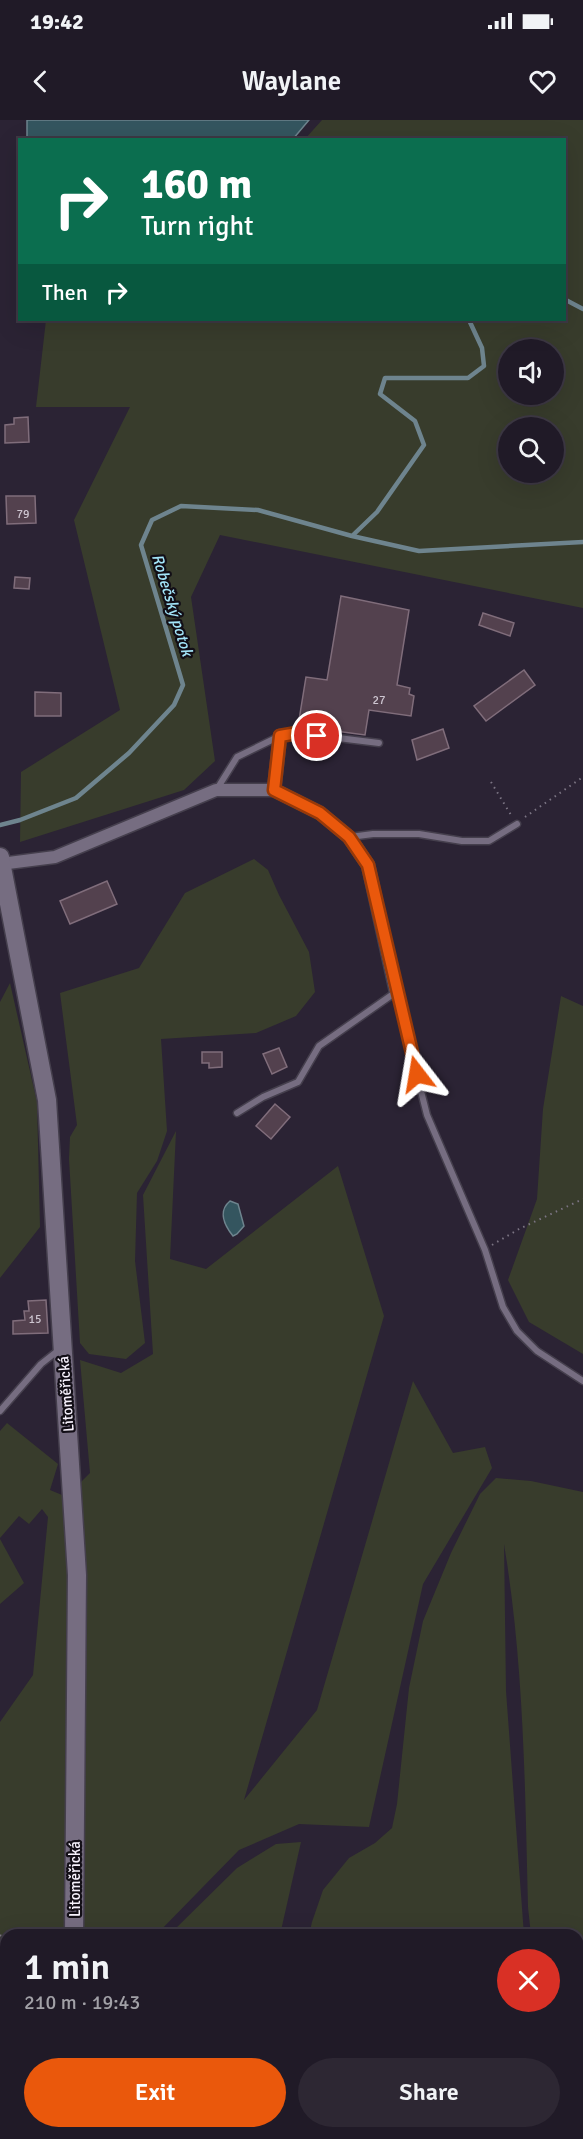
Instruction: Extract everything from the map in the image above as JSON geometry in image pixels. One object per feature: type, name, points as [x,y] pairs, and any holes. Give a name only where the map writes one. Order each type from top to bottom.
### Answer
[{"type":"street","points":[[274,790],[280,736]]},
{"type":"street","points":[[0,862],[55,857],[216,790],[274,790],[320,813],[349,837],[368,865],[396,992]]},
{"type":"street","name":"Litoměřická","points":[[0,862],[47,1100],[77,1575],[74,1929]]},
{"type":"lane","points":[[216,790],[237,757],[280,736],[297,733],[379,743]]},
{"type":"lane","points":[[349,837],[373,834],[419,834],[462,841],[489,841],[517,824]]},
{"type":"lane","points":[[237,1113],[263,1097],[298,1082],[319,1046],[396,992],[427,1115],[485,1250],[503,1306],[517,1331],[537,1351],[583,1381]]},
{"type":"lane","points":[[0,1411],[41,1364],[63,1346]]},
{"type":"path","points":[[491,782],[517,824],[535,808],[583,777]]},
{"type":"path","points":[[485,1250],[519,1229],[583,1199]]},
{"type":"green space","points":[[322,120],[583,120],[583,608],[220,535],[191,597],[215,761],[184,790],[20,842],[21,772],[120,710],[74,520],[130,407],[36,407],[46,321],[566,321],[566,138],[306,138]]},
{"type":"green space","points":[[254,859],[268,870],[309,952],[315,992],[296,1016],[256,1033],[161,1039],[167,1131],[157,1161],[137,1193],[135,1261],[145,1343],[126,1359],[89,1354],[80,1343],[69,1159],[70,1137],[77,1125],[60,993],[139,968],[185,893]]},
{"type":"green space","points":[[10,983],[37,1102],[40,1227],[0,1278],[0,1002]]},
{"type":"green space","points":[[561,996],[583,1006],[583,1354],[529,1322],[508,1280],[537,1199],[543,1109]]},
{"type":"green space","points":[[176,1131],[170,1259],[206,1269],[338,1166],[384,1316],[244,1800],[317,1710],[413,1381],[453,1453],[485,1447],[492,1468],[423,1584],[369,1827],[299,1824],[239,1850],[162,1929],[0,1929],[0,1722],[33,1675],[48,1517],[42,1509],[29,1524],[19,1516],[0,1538],[0,1431],[7,1423],[58,1464],[50,1490],[62,1495],[63,1500],[90,1473],[80,1360],[121,1373],[153,1354],[143,1195]]},
{"type":"green space","points":[[496,1478],[531,1481],[583,1492],[583,1929],[530,1929],[520,1680],[504,1544],[506,1691],[524,1929],[310,1929],[323,1890],[349,1858],[375,1843],[392,1828],[397,1804],[409,1688],[423,1621],[451,1553],[480,1494]]},
{"type":"green space","points":[[0,1539],[24,1583],[0,1604]]},
{"type":"green space","points":[[301,1842],[281,1929],[175,1929],[237,1868],[276,1844]]},
{"type":"water","points":[[27,120],[309,120],[294,138],[27,138]]},
{"type":"water","points":[[230,1201],[238,1204],[244,1226],[233,1236],[223,1214]]},
{"type":"building","points":[[28,417],[29,442],[5,443],[5,425],[14,424],[14,418]]},
{"type":"building","points":[[6,496],[35,496],[36,523],[7,524]]},
{"type":"building","points":[[15,577],[30,578],[29,589],[14,588]]},
{"type":"building","points":[[341,596],[409,610],[397,685],[410,688],[409,694],[414,696],[411,716],[369,710],[365,735],[298,726],[306,677],[327,680]]},
{"type":"building","points":[[483,613],[514,623],[510,636],[479,625]]},
{"type":"building","points":[[524,670],[535,685],[486,721],[474,706]]},
{"type":"building","points":[[35,692],[61,693],[61,716],[35,716]]},
{"type":"building","points":[[443,729],[449,748],[417,760],[412,740]]},
{"type":"building","points":[[107,881],[117,904],[70,924],[60,901]]},
{"type":"building","points":[[279,1048],[287,1067],[272,1074],[263,1054]]},
{"type":"building","points":[[202,1052],[222,1052],[222,1067],[209,1068],[209,1063],[202,1063]]},
{"type":"building","points":[[275,1104],[290,1117],[271,1139],[256,1126]]},
{"type":"building","points":[[46,1300],[48,1333],[13,1334],[13,1321],[25,1320],[24,1311],[29,1311],[28,1301]]},
{"type":"waterway","points":[[566,300],[583,309]]},
{"type":"waterway","points":[[352,536],[377,512],[424,445],[415,421],[380,394],[385,378],[468,378],[484,366],[482,348],[469,321]]},
{"type":"waterway","name":"Robečský potok","points":[[0,825],[20,820],[76,798],[129,753],[174,705],[183,685],[141,545],[152,520],[181,506],[258,510],[352,536],[419,551],[583,542]]},
{"type":"route","points":[[317,736],[297,733],[280,736],[274,790],[320,813],[349,837],[368,865],[417,1074]]}]
